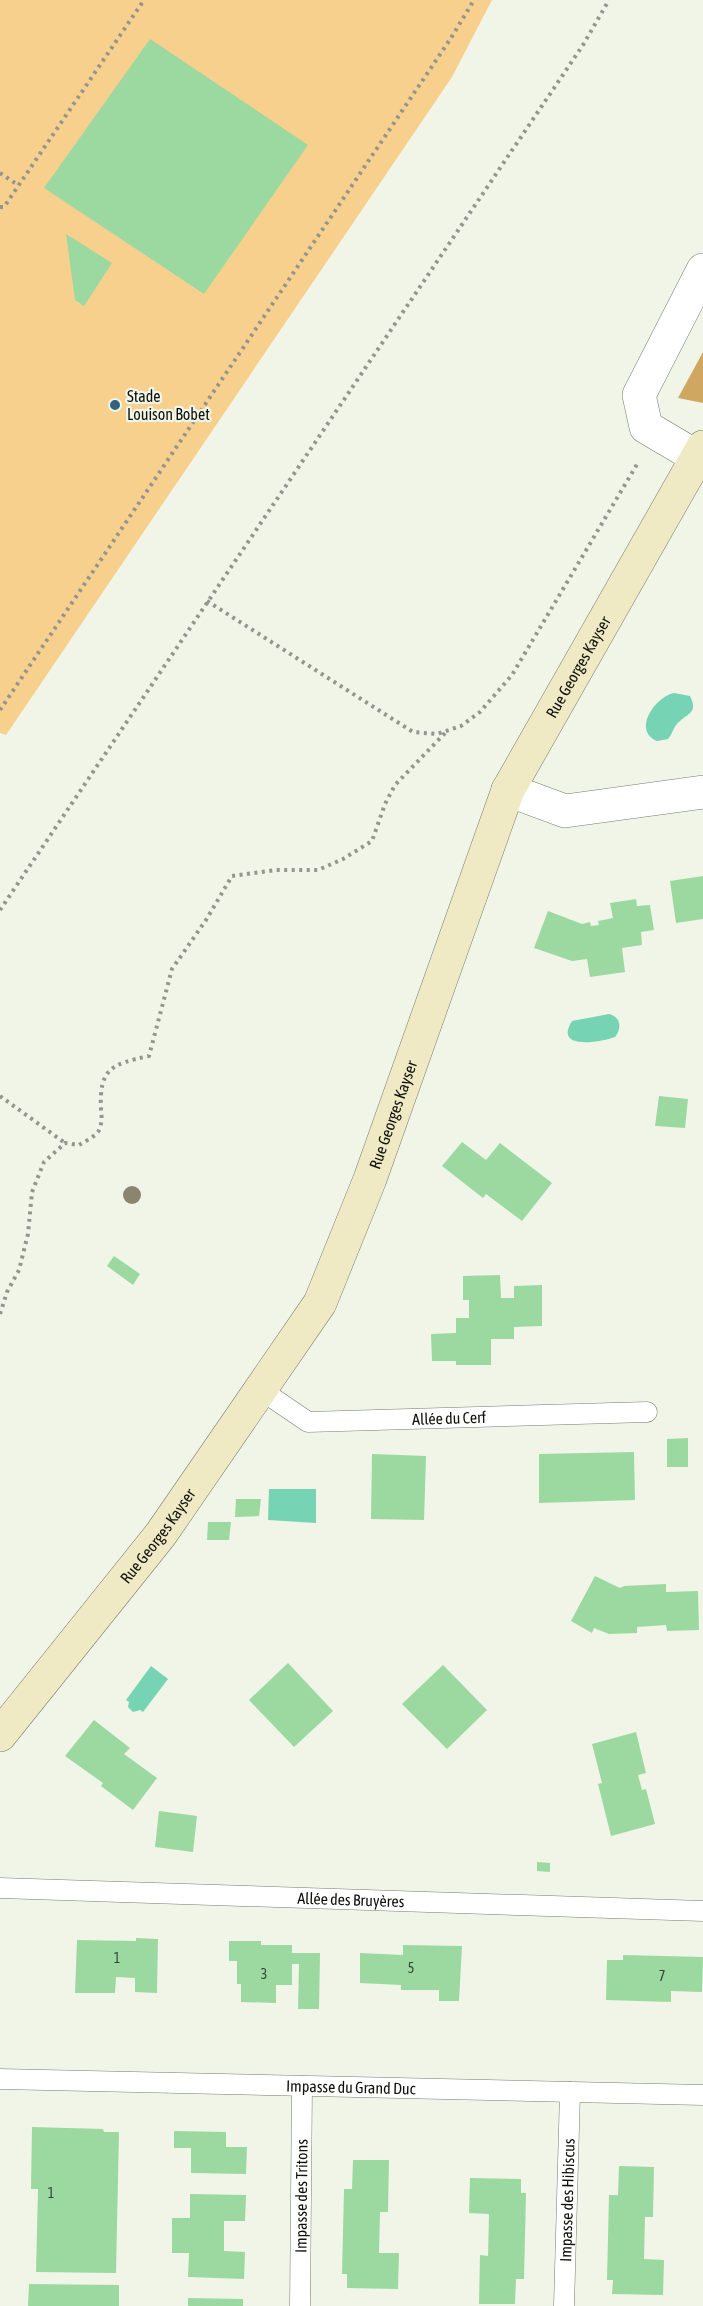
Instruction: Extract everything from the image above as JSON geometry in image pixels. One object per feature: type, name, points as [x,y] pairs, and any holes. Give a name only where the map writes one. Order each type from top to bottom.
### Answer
[{"type":"street","points":[[700,452],[660,436],[646,427],[639,395],[703,270]]},
{"type":"street","name":"Rue Georges Kayser","points":[[0,1735],[17,1717],[161,1534],[320,1302],[370,1179],[508,790],[700,452]]},
{"type":"street","points":[[508,790],[565,811],[703,792]]},
{"type":"lane","name":"Allée du Cerf","points":[[261,1390],[308,1422],[647,1412]]},
{"type":"lane","name":"Allée des Bruyères","points":[[0,1888],[703,1911]]},
{"type":"lane","name":"Impasse du Grand Duc","points":[[0,2079],[703,2095]]},
{"type":"lane","name":"Impasse des Tritons","points":[[300,2306],[302,2086]]},
{"type":"lane","name":"Impasse des Hibiscus","points":[[564,2306],[570,2092]]},
{"type":"path","points":[[0,207],[4,207],[144,0]]},
{"type":"path","points":[[0,710],[474,0]]},
{"type":"path","points":[[0,910],[576,55],[609,0]]},
{"type":"path","points":[[0,173],[18,185]]},
{"type":"path","points":[[207,602],[413,732],[437,734],[461,726],[480,712],[512,675],[636,465],[660,436]]},
{"type":"path","points":[[0,1096],[65,1143],[79,1145],[97,1133],[102,1119],[100,1083],[109,1071],[125,1062],[149,1056],[171,969],[206,920],[232,876],[276,870],[318,870],[343,859],[372,841],[385,804],[395,785],[447,731]]},
{"type":"path","points":[[0,1314],[7,1292],[19,1270],[28,1234],[32,1192],[44,1162],[65,1143]]},
{"type":"shaded area","name":"Stade Louison Bobet","points":[[0,0],[492,0],[452,77],[6,735],[0,733]]},
{"type":"shaded area","points":[[703,352],[703,403],[678,398]]},
{"type":"shaded area","points":[[674,693],[690,696],[693,709],[676,725],[668,739],[657,741],[650,736],[646,729],[646,722],[654,707]]},
{"type":"shaded area","points":[[613,1015],[619,1023],[619,1030],[615,1037],[582,1042],[574,1041],[569,1037],[568,1031],[572,1021]]},
{"type":"shaded area","points":[[269,1489],[316,1489],[316,1523],[268,1520]]},
{"type":"shaded area","points":[[151,1666],[168,1679],[143,1712],[140,1710],[133,1712],[126,1700]]},
{"type":"building","points":[[150,39],[308,145],[204,294],[44,188]]},
{"type":"building","points":[[66,234],[112,263],[84,306],[75,300]]},
{"type":"building","points":[[703,876],[703,919],[676,923],[670,881]]},
{"type":"building","points":[[636,899],[637,906],[650,905],[654,930],[641,932],[642,945],[622,948],[625,972],[590,977],[587,959],[572,961],[534,948],[548,911],[582,924],[590,922],[591,926],[599,925],[598,921],[613,918],[610,903]]},
{"type":"building","points":[[659,1096],[688,1099],[685,1128],[655,1126]]},
{"type":"building","points":[[462,1142],[486,1160],[500,1143],[552,1183],[522,1221],[486,1194],[483,1198],[442,1166]]},
{"type":"building","points":[[114,1256],[140,1274],[133,1285],[107,1266]]},
{"type":"building","points":[[500,1275],[501,1298],[514,1298],[514,1286],[542,1285],[542,1326],[514,1327],[514,1339],[491,1339],[491,1365],[456,1365],[456,1361],[432,1361],[431,1334],[456,1333],[456,1318],[469,1318],[469,1300],[463,1300],[463,1276]]},
{"type":"building","points":[[688,1438],[688,1467],[667,1467],[667,1439]]},
{"type":"building","points":[[634,1452],[635,1500],[539,1503],[539,1454]]},
{"type":"building","points":[[372,1454],[426,1456],[424,1520],[371,1519]]},
{"type":"building","points":[[236,1499],[261,1499],[259,1516],[235,1517]]},
{"type":"building","points":[[208,1522],[231,1522],[229,1540],[207,1540]]},
{"type":"building","points":[[595,1576],[620,1588],[666,1584],[666,1592],[698,1591],[699,1630],[667,1631],[666,1625],[637,1627],[637,1633],[609,1634],[594,1628],[592,1633],[571,1621]]},
{"type":"building","points":[[288,1663],[333,1711],[294,1747],[249,1700]]},
{"type":"building","points":[[443,1665],[487,1710],[447,1749],[402,1704]]},
{"type":"building","points":[[94,1720],[130,1748],[124,1754],[157,1778],[133,1810],[101,1786],[103,1783],[65,1756]]},
{"type":"building","points":[[636,1732],[646,1773],[638,1775],[642,1790],[646,1789],[655,1824],[611,1836],[598,1784],[602,1783],[592,1744]]},
{"type":"building","points":[[159,1811],[197,1816],[193,1852],[155,1847]]},
{"type":"building","points":[[537,1862],[550,1863],[550,1872],[537,1871]]},
{"type":"building","points":[[136,1938],[158,1939],[157,1993],[135,1992],[135,1978],[116,1977],[115,1993],[75,1993],[77,1940],[136,1941]]},
{"type":"building","points":[[229,1941],[261,1941],[261,1945],[292,1945],[292,1953],[320,1953],[319,2009],[298,2009],[299,1964],[292,1964],[292,1985],[276,1985],[276,2003],[241,2002],[241,1984],[237,1984],[237,1961],[229,1961]]},
{"type":"building","points":[[403,1945],[462,1946],[459,2001],[439,2001],[439,1990],[401,1990],[401,1985],[360,1983],[360,1953],[403,1955]]},
{"type":"building","points":[[623,1955],[703,1957],[702,1992],[671,1991],[671,2002],[606,2000],[607,1960],[623,1960]]},
{"type":"building","points":[[32,2127],[103,2129],[104,2132],[119,2132],[116,2273],[36,2272],[38,2189],[31,2189]]},
{"type":"building","points":[[174,2131],[226,2132],[226,2147],[247,2147],[246,2174],[191,2173],[191,2148],[174,2148]]},
{"type":"building","points":[[353,2160],[389,2160],[388,2212],[380,2212],[379,2253],[399,2253],[398,2289],[347,2288],[347,2274],[342,2274],[344,2189],[352,2189]]},
{"type":"building","points":[[619,2166],[654,2167],[653,2217],[645,2217],[644,2259],[664,2260],[663,2295],[612,2294],[613,2280],[607,2280],[609,2195],[618,2195]]},
{"type":"building","points":[[470,2178],[521,2179],[521,2193],[526,2193],[524,2279],[516,2279],[515,2304],[479,2304],[480,2255],[488,2256],[489,2214],[469,2213]]},
{"type":"building","points":[[190,2194],[246,2195],[245,2221],[224,2221],[224,2251],[245,2252],[244,2279],[188,2277],[189,2253],[172,2253],[172,2218],[190,2218]]},
{"type":"building","points":[[29,2284],[119,2285],[119,2306],[28,2306]]},
{"type":"building","points":[[188,2298],[243,2299],[243,2306],[188,2306]]},
{"type":"place","name":"Stade Louison Bobet","points":[[115,405]]}]
